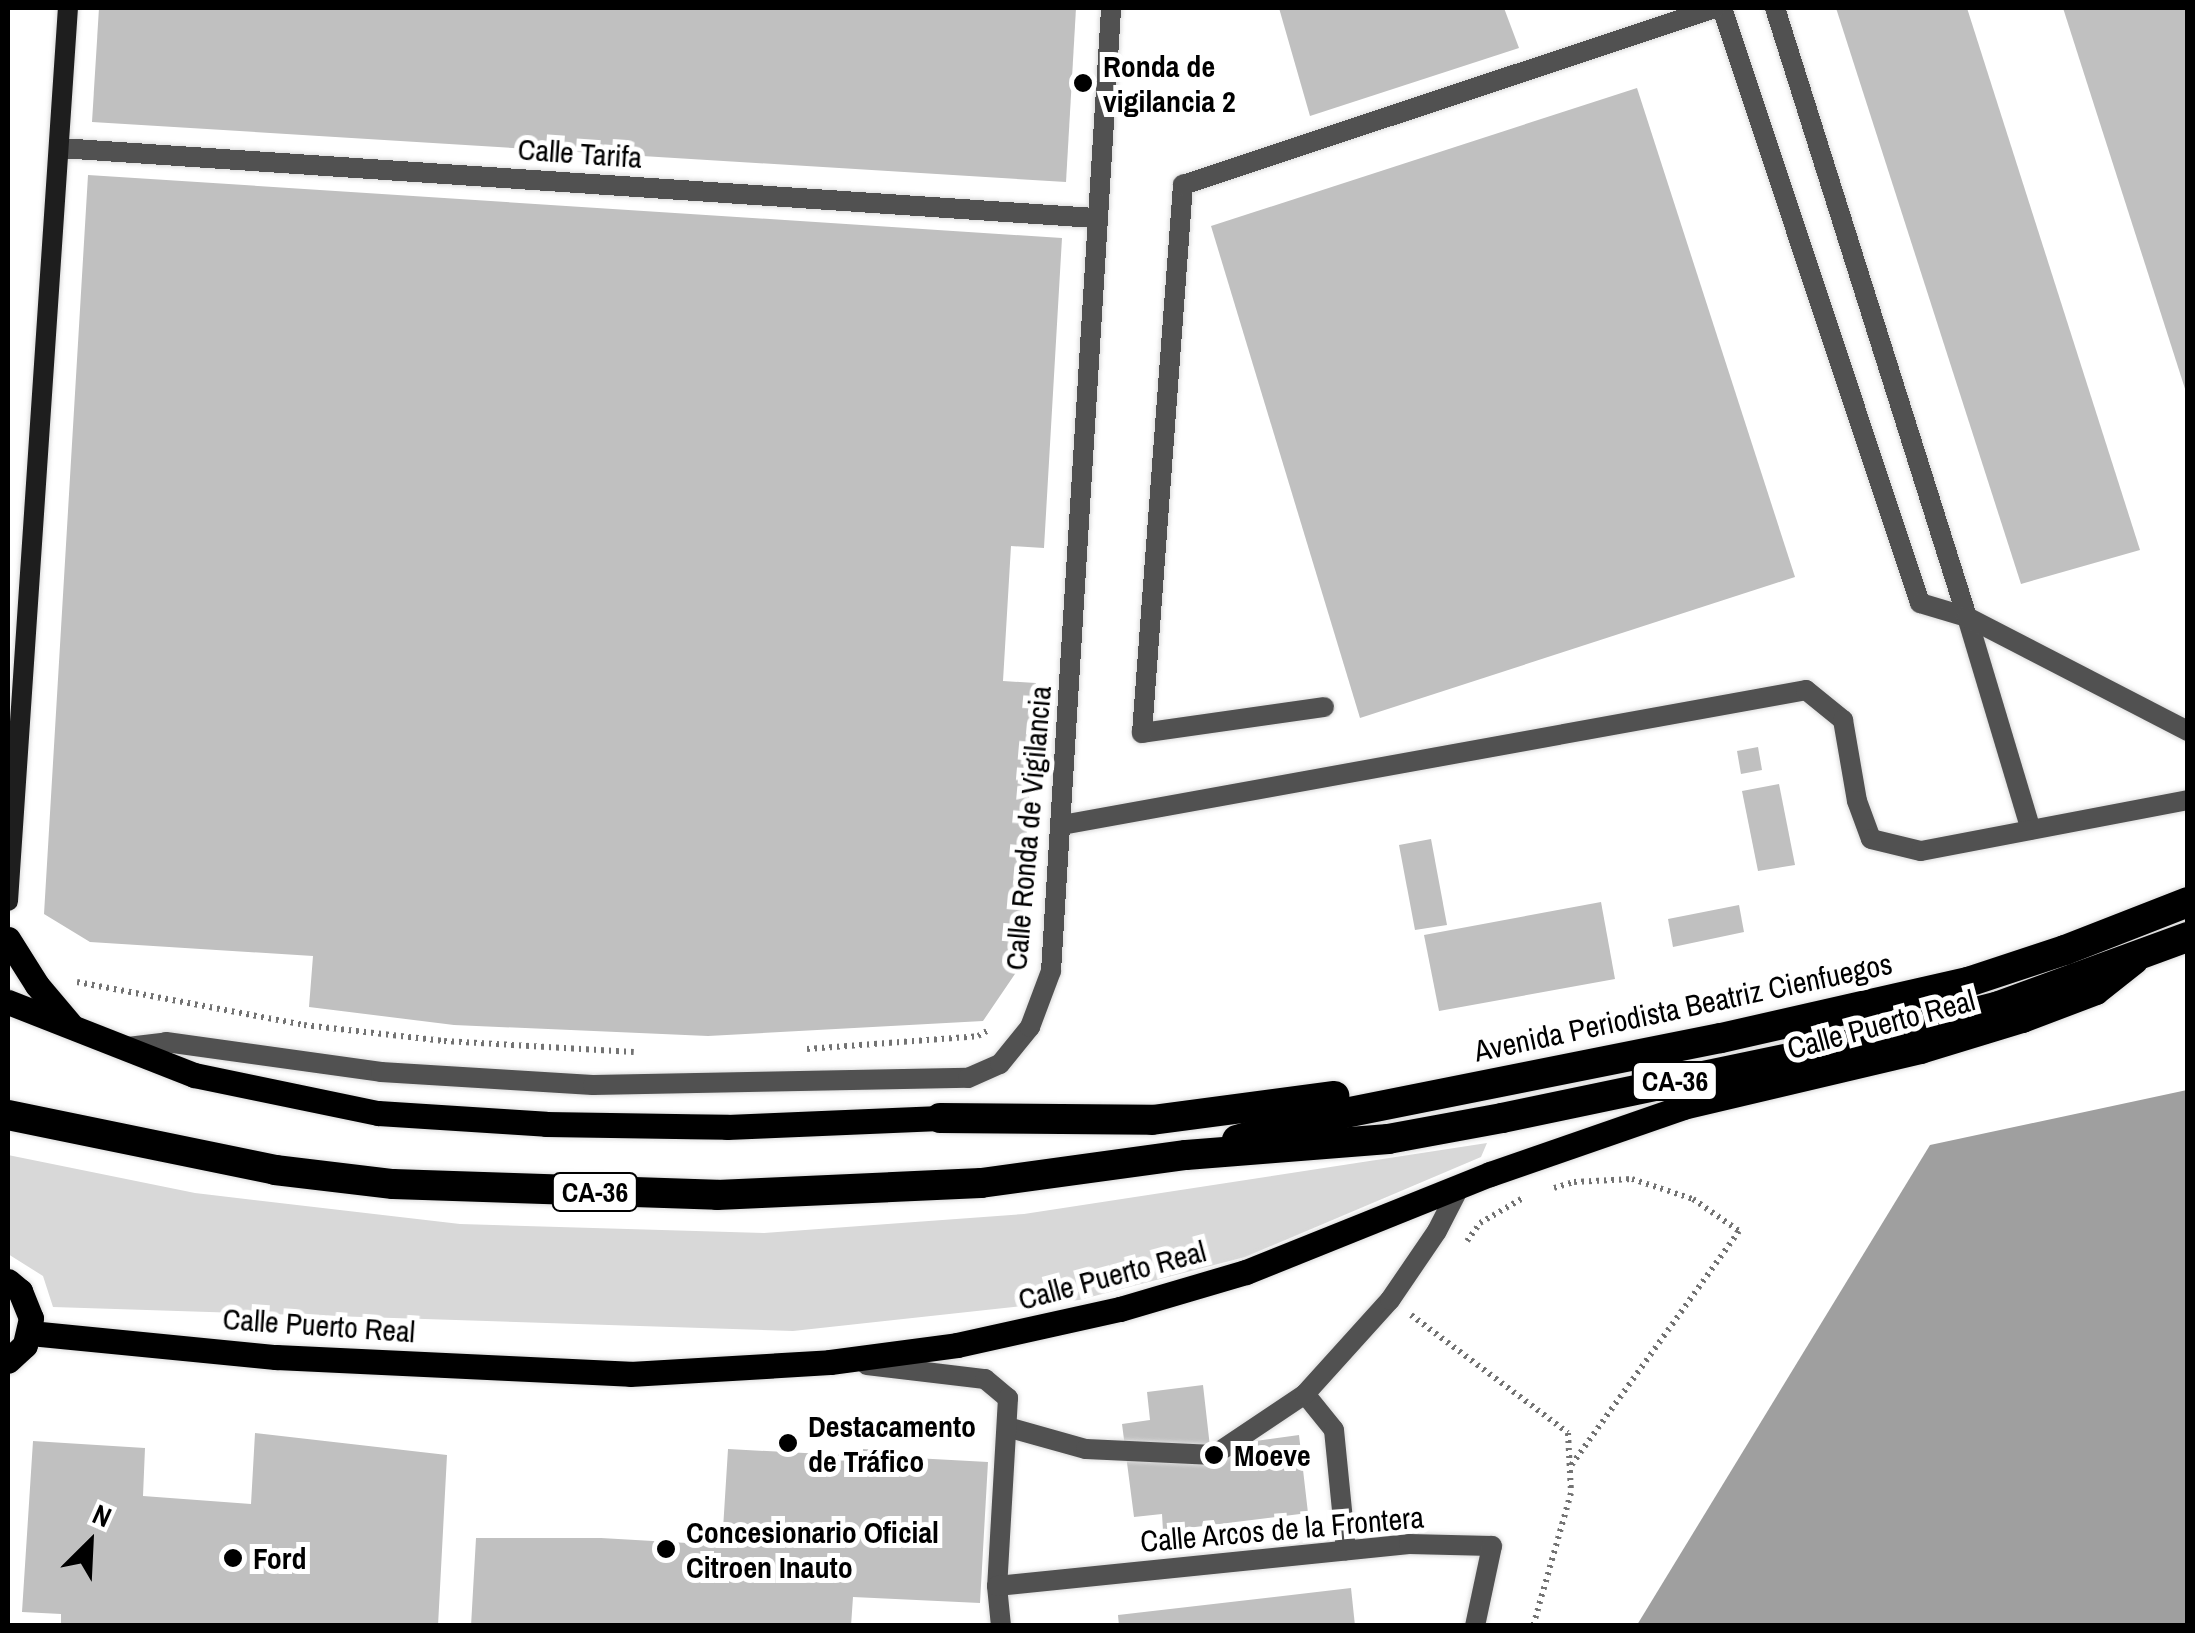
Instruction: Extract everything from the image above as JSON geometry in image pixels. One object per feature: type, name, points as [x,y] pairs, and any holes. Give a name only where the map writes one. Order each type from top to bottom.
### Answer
[{"type":"highway","name":"Avenida Periodista Beatriz Cienfuegos","points":[[1186,1155],[1295,1123],[1721,1038],[1968,982],[2065,950],[2188,902]]},
{"type":"highway","name":"Avenida Periodista Beatriz Cienfuegos","points":[[8,1115],[275,1170],[393,1184],[717,1195],[981,1183],[1186,1155],[1388,1139],[1823,1051],[2000,1006],[2188,937]]},
{"type":"highway","points":[[940,1118],[1152,1120],[1333,1096],[1631,1038],[1721,1038]]},
{"type":"main road","points":[[8,902],[68,8]]},
{"type":"main road","points":[[8,939],[36,985],[70,1024]]},
{"type":"main road","name":"Calle Puerto Real","points":[[30,1333],[276,1357],[630,1374],[830,1362],[1009,1335],[1136,1305],[1246,1272],[1460,1186],[1683,1107],[1920,1051],[2022,1020],[2096,992],[2152,948]]},
{"type":"main road","points":[[8,1002],[194,1075],[378,1113],[546,1124],[728,1127],[940,1118]]},
{"type":"main road","points":[[8,1282],[28,1304],[30,1333],[25,1345],[8,1361]]},
{"type":"street","name":"Calle Ronda de Vigilancia","points":[[128,1048],[166,1042],[381,1072],[593,1084],[968,1078],[1000,1064],[1030,1027],[1050,971],[1111,8]]},
{"type":"street","points":[[1324,707],[1142,733],[1183,185],[1718,8],[1920,603],[1967,616],[2188,731]]},
{"type":"street","points":[[1775,8],[2031,830]]},
{"type":"street","name":"Calle Tarifa","points":[[60,148],[1096,218]]},
{"type":"street","points":[[1062,825],[1806,690],[1843,720],[1857,801],[1871,840],[1921,851],[2188,800]]},
{"type":"street","points":[[1007,1427],[1086,1449],[1214,1455],[1305,1394],[1390,1300],[1437,1231],[1460,1186]]},
{"type":"street","points":[[830,1362],[938,1370],[985,1379],[1008,1398],[997,1586],[1001,1626]]},
{"type":"street","points":[[1305,1394],[1334,1430],[1346,1550]]},
{"type":"street","name":"Calle Arcos de la Frontera","points":[[997,1586],[1409,1544],[1492,1546],[1475,1626]]},
{"type":"path","points":[[62,975],[73,981],[304,1024],[444,1041],[652,1052]]},
{"type":"path","points":[[796,1049],[978,1036],[992,1028]]},
{"type":"path","points":[[1542,1192],[1574,1182],[1632,1179],[1692,1199],[1738,1231],[1570,1466]]},
{"type":"path","points":[[1458,1254],[1480,1222],[1526,1197]]},
{"type":"path","points":[[1390,1300],[1568,1433],[1570,1493],[1533,1626]]},
{"type":"path","points":[[1412,1316],[1424,1300]]},
{"type":"shaded area","points":[[2187,1090],[2187,1625],[1637,1625],[1930,1145]]},
{"type":"shaded area","points":[[1487,1143],[1481,1157],[1245,1257],[1079,1300],[793,1331],[53,1307],[43,1276],[8,1254],[8,1155],[195,1193],[460,1224],[764,1233],[1024,1214]]},
{"type":"building","points":[[99,8],[1076,8],[1066,182],[92,122]]},
{"type":"building","points":[[1279,8],[1504,8],[1519,48],[1310,116]]},
{"type":"building","points":[[1836,8],[1967,8],[2140,550],[2021,584]]},
{"type":"building","points":[[2063,8],[2188,8],[2188,395],[2187,395]]},
{"type":"building","points":[[1637,88],[1795,577],[1360,718],[1211,226]]},
{"type":"building","points":[[88,175],[1062,238],[1044,548],[1011,546],[1003,681],[1036,683],[1019,968],[983,1021],[708,1036],[454,1025],[309,1007],[313,956],[90,942],[44,914]]},
{"type":"building","points":[[1758,747],[1762,770],[1741,774],[1737,751]]},
{"type":"building","points":[[1779,784],[1795,865],[1758,871],[1742,791]]},
{"type":"building","points":[[1431,839],[1447,925],[1415,930],[1399,845]]},
{"type":"building","points":[[1601,902],[1615,979],[1439,1011],[1424,935]]},
{"type":"building","points":[[1739,905],[1744,932],[1673,947],[1668,919]]},
{"type":"building","points":[[1203,1385],[1210,1447],[1299,1435],[1308,1513],[1163,1531],[1162,1514],[1134,1517],[1122,1424],[1150,1420],[1147,1392]]},
{"type":"building","name":"Ford","points":[[255,1433],[447,1455],[438,1626],[61,1626],[61,1614],[22,1612],[33,1441],[145,1448],[143,1496],[251,1504]]},
{"type":"building","points":[[728,1449],[862,1456],[863,1449],[896,1451],[896,1457],[988,1462],[980,1603],[853,1597],[851,1626],[471,1626],[476,1538],[601,1538],[722,1545]]},
{"type":"building","points":[[1351,1588],[1355,1626],[1119,1626],[1118,1615]]},
{"type":"place","name":"Ronda de vigilancia 2","points":[[1083,83]]},
{"type":"place","name":"Destacamento de Tráfico","points":[[788,1443]]},
{"type":"place","name":"Moeve","points":[[1214,1455]]},
{"type":"place","name":"Concesionario Oficial Citroen Inauto","points":[[666,1549]]},
{"type":"place","name":"Ford","points":[[233,1558]]}]
